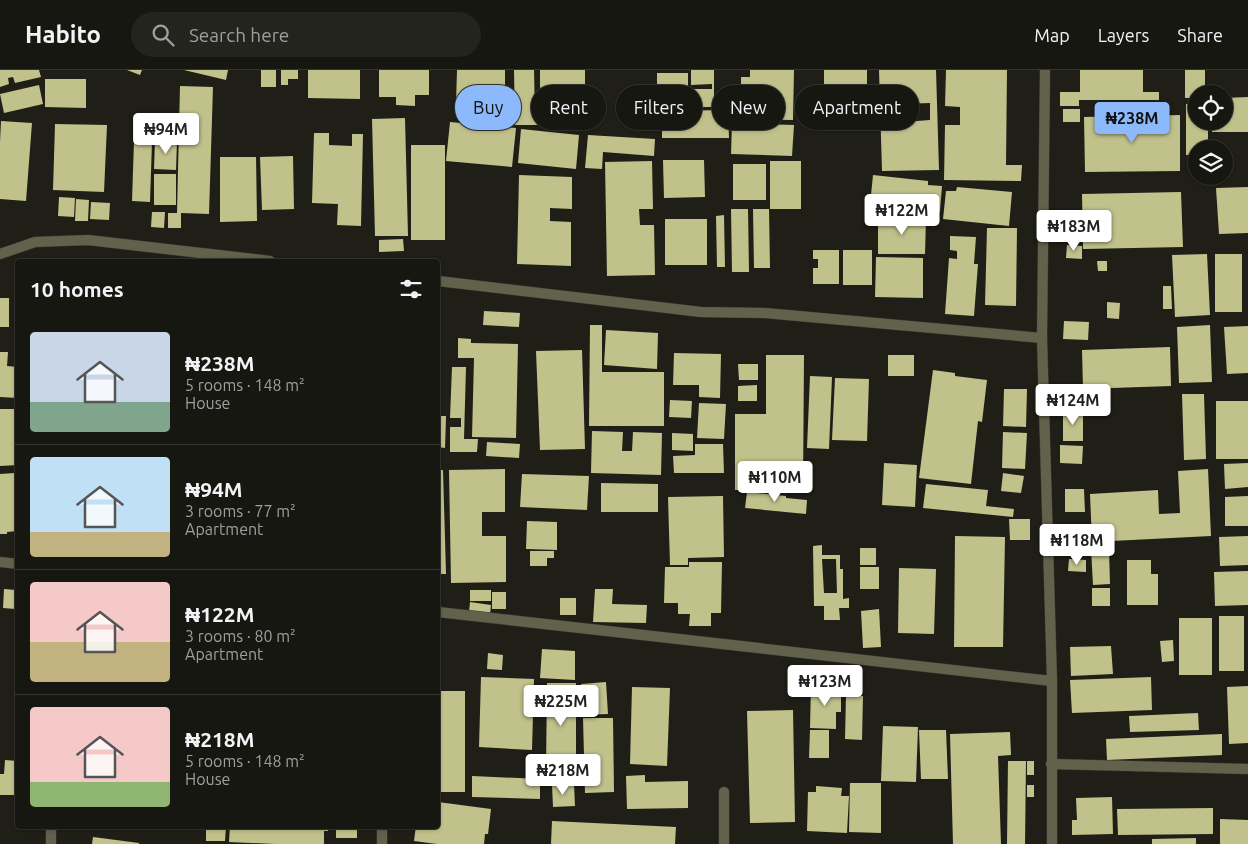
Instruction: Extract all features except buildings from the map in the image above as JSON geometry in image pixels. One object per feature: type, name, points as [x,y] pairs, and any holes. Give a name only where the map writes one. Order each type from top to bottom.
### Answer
[{"type":"street","points":[[1045,70],[1042,338],[1052,681],[1052,844]]},
{"type":"street","points":[[0,254],[35,242],[88,240],[253,259]]},
{"type":"street","points":[[440,281],[701,312],[765,312],[1042,338]]},
{"type":"street","points":[[0,562],[15,564]]},
{"type":"street","points":[[440,612],[1052,681]]},
{"type":"street","points":[[1052,764],[1248,768]]},
{"type":"street","points":[[724,792],[724,844]]},
{"type":"street","points":[[51,829],[51,844]]},
{"type":"street","points":[[382,829],[382,844]]}]
